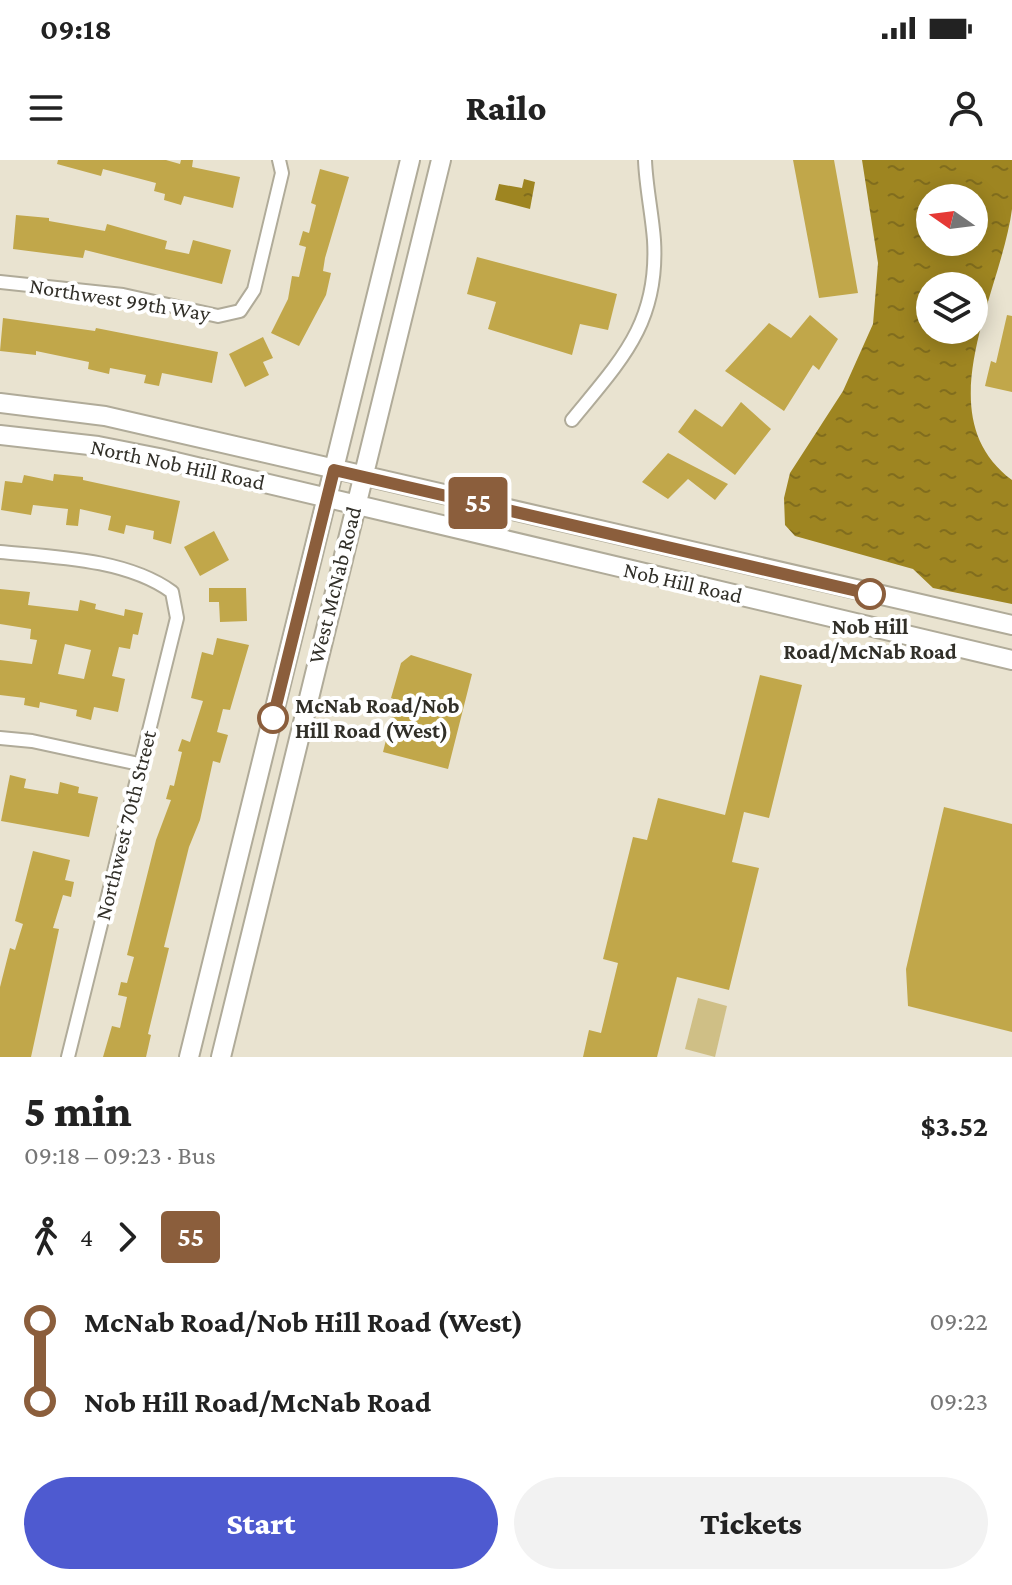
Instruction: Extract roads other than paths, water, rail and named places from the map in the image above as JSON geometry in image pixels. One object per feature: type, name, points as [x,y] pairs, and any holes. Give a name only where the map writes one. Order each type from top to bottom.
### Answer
[{"type":"main road","name":"West McNab Road","points":[[189,1057],[410,160]]},
{"type":"main road","name":"West McNab Road","points":[[221,1057],[354,503],[441,160]]},
{"type":"main road","name":"North Nob Hill Road","points":[[0,403],[105,416],[361,475]]},
{"type":"main road","name":"North Nob Hill Road","points":[[0,435],[98,446],[354,503]]},
{"type":"main road","name":"Nob Hill Road","points":[[361,475],[1012,625]]},
{"type":"main road","name":"Nob Hill Road","points":[[354,503],[1012,660]]},
{"type":"street","name":"Northwest 99th Way","points":[[0,282],[123,295],[218,316],[240,311],[254,290],[282,173],[279,160]]},
{"type":"street","points":[[572,420],[626,355],[641,329],[651,300],[654,237],[646,190],[645,160]]},
{"type":"street","name":"Northwest 70th Street","points":[[0,552],[110,567],[153,578],[172,592],[177,618],[68,1057]]},
{"type":"street","points":[[0,738],[32,741],[139,764]]},
{"type":"water","points":[[862,160],[1012,160],[1012,209],[988,301],[988,272],[916,272],[916,344],[977,344],[971,388],[974,422],[987,453],[1012,480],[1012,604],[933,588],[913,569],[795,536],[785,525],[784,498],[790,473],[843,391],[873,324],[878,263]]},
{"type":"water","points":[[524,179],[535,182],[530,209],[495,200],[499,184],[522,188]]},
{"type":"place","name":"Nob Hill Road/McNab Road","points":[[870,594]]},
{"type":"place","name":"McNab Road/Nob Hill Road (West)","points":[[273,718]]}]
